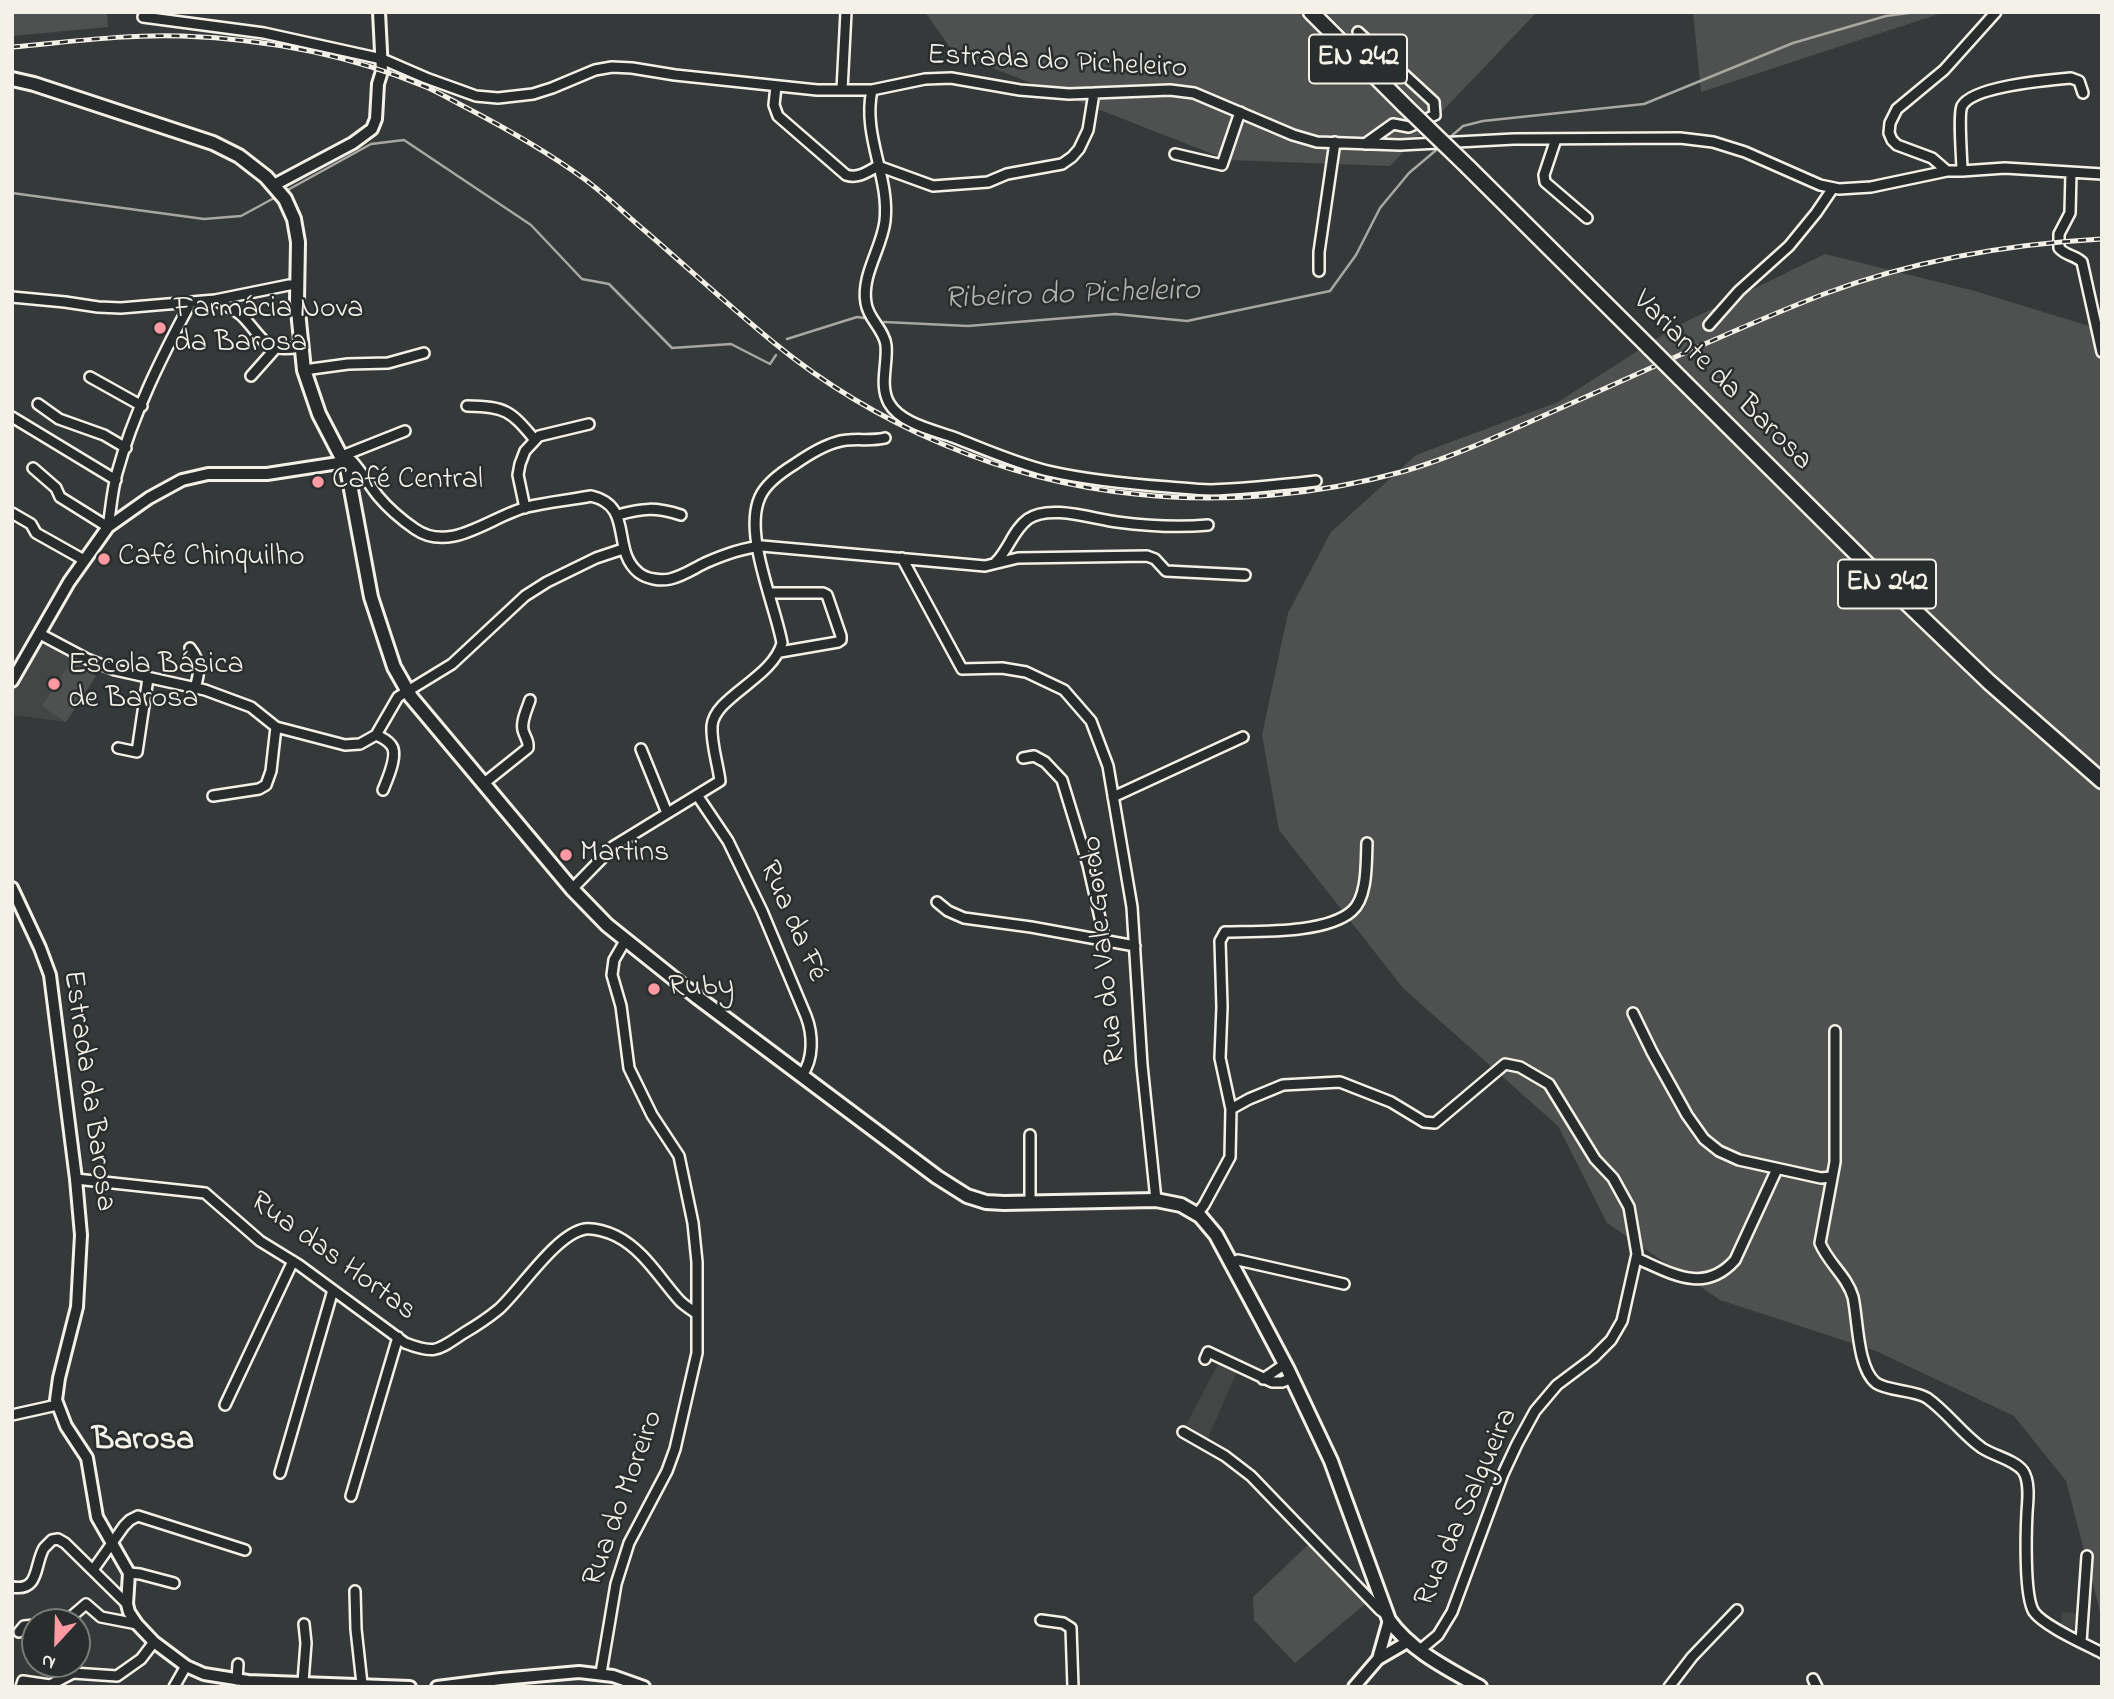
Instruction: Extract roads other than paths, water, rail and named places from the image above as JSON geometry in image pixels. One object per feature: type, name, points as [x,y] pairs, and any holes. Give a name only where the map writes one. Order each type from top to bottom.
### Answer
[{"type":"main road","name":"Variante da Barosa","points":[[1311,12],[1886,583],[1989,682],[2102,781]]},
{"type":"main road","points":[[12,79],[213,143],[257,169],[279,191],[294,219],[297,233],[300,346],[304,370],[318,414],[343,459],[351,485],[371,597],[394,667],[406,690],[572,889],[625,941],[958,1192],[979,1200],[1004,1203],[1156,1200],[1181,1205],[1197,1214],[1211,1228],[1292,1378],[1331,1461],[1388,1617],[1420,1650],[1480,1687]]},
{"type":"street","points":[[279,191],[372,129],[376,119],[382,59],[379,12]]},
{"type":"street","points":[[842,90],[846,12]]},
{"type":"street","points":[[1947,171],[1932,158],[1897,145],[1889,134],[1890,123],[1897,109],[1944,70],[1996,12]]},
{"type":"street","name":"Estrada do Picheleiro","points":[[143,17],[264,33],[382,59],[476,96],[498,98],[514,98],[552,89],[595,70],[612,67],[817,90],[872,90],[925,79],[951,78],[1020,90],[1069,94],[1170,90],[1194,93],[1293,135],[1317,142],[1400,145],[1514,139],[1680,138],[1713,142],[1745,152],[1820,185],[1839,189],[1871,187],[1947,171],[2005,168],[2102,174]]},
{"type":"street","points":[[1358,32],[1434,102],[1435,115],[1409,127],[1393,124],[1365,144]]},
{"type":"street","points":[[1962,171],[1961,110],[1967,100],[1999,87],[2071,78],[2079,81],[2083,93]]},
{"type":"street","points":[[776,86],[774,105],[778,116],[846,175],[862,175],[878,166],[933,186],[988,181],[1007,174],[1062,164],[1072,158],[1079,149],[1088,130],[1094,93]]},
{"type":"street","points":[[872,90],[869,104],[870,125],[885,203],[885,223],[866,287],[866,303],[869,314],[886,344],[884,386],[886,396],[896,413],[1007,458],[1081,478],[1209,490],[1316,481]]},
{"type":"street","points":[[1175,154],[1222,165],[1240,112]]},
{"type":"street","points":[[1556,139],[1544,175],[1545,182],[1587,218]]},
{"type":"street","points":[[1319,271],[1319,252],[1335,142]]},
{"type":"street","points":[[2071,173],[2070,213],[2059,234],[2059,248],[2064,254],[2078,257],[2082,262],[2098,320],[2102,352]]},
{"type":"street","points":[[1710,325],[1739,291],[1790,246],[1833,188]]},
{"type":"street","points":[[12,297],[109,308],[215,300],[298,285]]},
{"type":"street","points":[[215,300],[243,316],[267,345],[275,349],[300,346]]},
{"type":"street","points":[[108,527],[116,480],[126,448],[170,341],[191,302]]},
{"type":"street","points":[[251,376],[275,349]]},
{"type":"street","points":[[304,370],[348,364],[388,363],[424,353]]},
{"type":"street","points":[[90,377],[142,406]]},
{"type":"street","points":[[38,404],[59,419],[104,435],[126,448]]},
{"type":"street","points":[[467,406],[502,409],[511,413],[535,440]]},
{"type":"street","points":[[12,417],[116,480]]},
{"type":"street","points":[[525,508],[518,475],[523,456],[535,440],[539,436],[589,424]]},
{"type":"street","points":[[12,681],[69,582],[108,527],[149,498],[182,480],[208,474],[267,474],[343,459],[405,431]]},
{"type":"street","points":[[572,889],[614,846],[720,781],[712,724],[719,708],[766,669],[780,652],[781,637],[756,546],[757,508],[766,486],[829,444],[841,440],[872,441],[885,438]]},
{"type":"street","points":[[343,459],[352,461],[378,496],[414,528],[436,538],[450,538],[462,534],[525,508],[591,496],[602,498],[618,515],[623,549],[639,573],[660,580],[682,575],[706,563],[756,546],[985,566],[996,562],[1045,557],[1147,556],[1155,559],[1166,571],[1245,575]]},
{"type":"street","points":[[33,468],[56,488],[60,497],[108,527]]},
{"type":"street","points":[[618,515],[650,508],[681,515]]},
{"type":"street","points":[[12,513],[31,524],[36,533],[84,560]]},
{"type":"street","points":[[996,562],[1003,555],[1013,534],[1028,519],[1040,514],[1056,513],[1164,526],[1208,525]]},
{"type":"street","points":[[40,634],[87,659],[115,670],[195,688],[251,707],[276,727],[345,746],[360,744],[376,735],[398,697],[452,664],[524,596],[596,558],[623,549]]},
{"type":"street","name":"Rua do Vale Gordo","points":[[902,558],[962,669],[1002,668],[1026,672],[1063,690],[1091,721],[1108,766],[1132,907],[1142,1065],[1156,1200]]},
{"type":"street","points":[[769,593],[824,593],[841,636],[838,642],[780,652]]},
{"type":"street","points":[[190,648],[199,662],[200,669],[195,688]]},
{"type":"street","points":[[118,748],[137,752],[148,678]]},
{"type":"street","points":[[483,784],[528,748],[523,722],[530,700]]},
{"type":"street","points":[[213,796],[259,789],[266,785],[271,771],[276,727]]},
{"type":"street","points":[[376,735],[392,745],[394,752],[391,770],[383,790]]},
{"type":"street","points":[[1113,797],[1243,737]]},
{"type":"street","points":[[640,749],[667,814]]},
{"type":"street","points":[[1023,758],[1034,756],[1045,762],[1062,780],[1088,865],[1105,940]]},
{"type":"street","name":"Rua da Fé","points":[[697,795],[728,841],[762,911],[809,1023],[809,1060],[802,1076]]},
{"type":"street","points":[[1197,1214],[1230,1157],[1231,1109],[1220,1058],[1220,941],[1225,932],[1292,930],[1330,923],[1354,910],[1366,883],[1367,843]]},
{"type":"street","name":"Estrada da Barosa","points":[[12,888],[50,975],[81,1236],[78,1307],[58,1378],[57,1405]]},
{"type":"street","points":[[937,902],[948,911],[964,918],[1135,946]]},
{"type":"street","name":"Rua do Moreiro","points":[[601,1673],[616,1584],[629,1543],[667,1471],[697,1353],[695,1236],[679,1156],[652,1115],[629,1068],[624,1021],[612,975],[614,960],[625,941]]},
{"type":"street","points":[[1633,1013],[1675,1094],[1704,1139],[1719,1151],[1739,1160],[1821,1178],[1831,1177]]},
{"type":"street","points":[[1835,1031],[1835,1161],[1821,1243],[1825,1254],[1853,1297],[1859,1344],[1869,1373],[1877,1383],[1925,1397],[1980,1446],[1997,1457],[2014,1462],[2024,1472],[2028,1502],[2025,1537],[2033,1611],[2043,1621],[2102,1653]]},
{"type":"street","name":"Rua da Salgueira","points":[[1231,1109],[1283,1085],[1340,1082],[1391,1102],[1424,1122],[1435,1123],[1505,1064],[1520,1067],[1549,1084],[1595,1159],[1613,1178],[1629,1207],[1637,1254],[1622,1321],[1611,1340],[1557,1385],[1535,1411],[1503,1474],[1452,1612],[1438,1635],[1420,1650]]},
{"type":"street","points":[[1030,1135],[1030,1202]]},
{"type":"street","points":[[1636,1258],[1677,1276],[1691,1279],[1714,1276],[1725,1271],[1735,1260],[1777,1169]]},
{"type":"street","name":"Rua das Hortas","points":[[76,1179],[205,1193],[260,1241],[293,1261],[405,1343],[425,1350],[438,1349],[482,1322],[500,1308],[544,1259],[564,1241],[585,1229],[617,1237],[634,1248],[681,1301],[697,1314]]},
{"type":"street","points":[[1231,1263],[1238,1260],[1344,1284]]},
{"type":"street","points":[[225,1405],[293,1261]]},
{"type":"street","points":[[280,1473],[333,1290]]},
{"type":"street","points":[[351,1496],[398,1337]]},
{"type":"street","points":[[1205,1359],[1208,1352],[1272,1382],[1292,1378]]},
{"type":"street","points":[[1262,1379],[1285,1364]]},
{"type":"street","points":[[12,1415],[57,1405],[65,1426],[87,1458],[94,1510],[129,1573],[127,1604]]},
{"type":"street","points":[[1183,1432],[1225,1456],[1251,1476],[1388,1617],[1378,1659],[1363,1682],[1354,1687]]},
{"type":"street","points":[[93,1570],[124,1526],[138,1516],[245,1550]]},
{"type":"street","points":[[12,1587],[24,1587],[30,1583],[44,1548],[52,1540],[58,1539],[127,1604],[137,1624],[154,1642],[186,1665],[204,1674],[237,1680],[410,1687]]},
{"type":"street","points":[[2081,1642],[2087,1556]]},
{"type":"street","points":[[129,1573],[174,1583]]},
{"type":"street","points":[[355,1591],[362,1684]]},
{"type":"street","points":[[91,1608],[101,1617],[137,1624]]},
{"type":"street","points":[[1669,1687],[1692,1657],[1737,1610]]},
{"type":"street","points":[[1041,1620],[1063,1623],[1071,1628],[1073,1687]]},
{"type":"street","points":[[303,1682],[306,1643],[304,1624]]},
{"type":"street","points":[[1378,1659],[1409,1641]]},
{"type":"street","points":[[21,1687],[23,1681],[50,1685],[73,1673],[117,1676],[141,1658],[154,1642]]},
{"type":"street","points":[[237,1680],[238,1664]]},
{"type":"street","points":[[174,1687],[186,1665]]},
{"type":"street","points":[[437,1687],[500,1683],[560,1673],[601,1673],[644,1687]]},
{"type":"waterway","name":"Ribeiro do Picheleiro","points":[[1448,139],[1463,126],[1483,121],[1644,104],[1793,43],[1886,16],[1916,12]]},
{"type":"waterway","name":"Ribeiro do Picheleiro","points":[[284,192],[371,144],[404,140],[531,225],[582,279],[609,284],[672,348],[731,344],[770,364],[776,355]]},
{"type":"waterway","name":"Ribeiro do Picheleiro","points":[[884,322],[968,326],[1115,314],[1187,321],[1330,291],[1356,255],[1380,208],[1409,173],[1441,146]]},
{"type":"waterway","name":"Ribeiro do Picheleiro","points":[[12,193],[204,219],[241,216],[276,197]]},
{"type":"waterway","points":[[787,339],[857,317],[864,318]]},
{"type":"railway","points":[[12,47],[140,36],[213,38],[307,51],[367,66],[426,87],[512,132],[583,178],[773,342],[854,399],[897,423],[990,462],[1086,487],[1135,494],[1202,498],[1271,495],[1339,486],[1405,471],[1485,442],[1758,321],[1857,282],[1961,256],[2031,245],[2102,239]]},
{"type":"place","name":"Farmácia Nova da Barosa","points":[[160,328]]},
{"type":"place","name":"Café Central","points":[[318,482]]},
{"type":"place","name":"Café Chinquilho","points":[[104,559]]},
{"type":"place","name":"Escola Básica de Barosa","points":[[54,684]]},
{"type":"place","name":"Martins","points":[[566,855]]},
{"type":"place","name":"Ruby","points":[[654,989]]},
{"type":"district","name":"Barosa","points":[[143,1443]]}]
